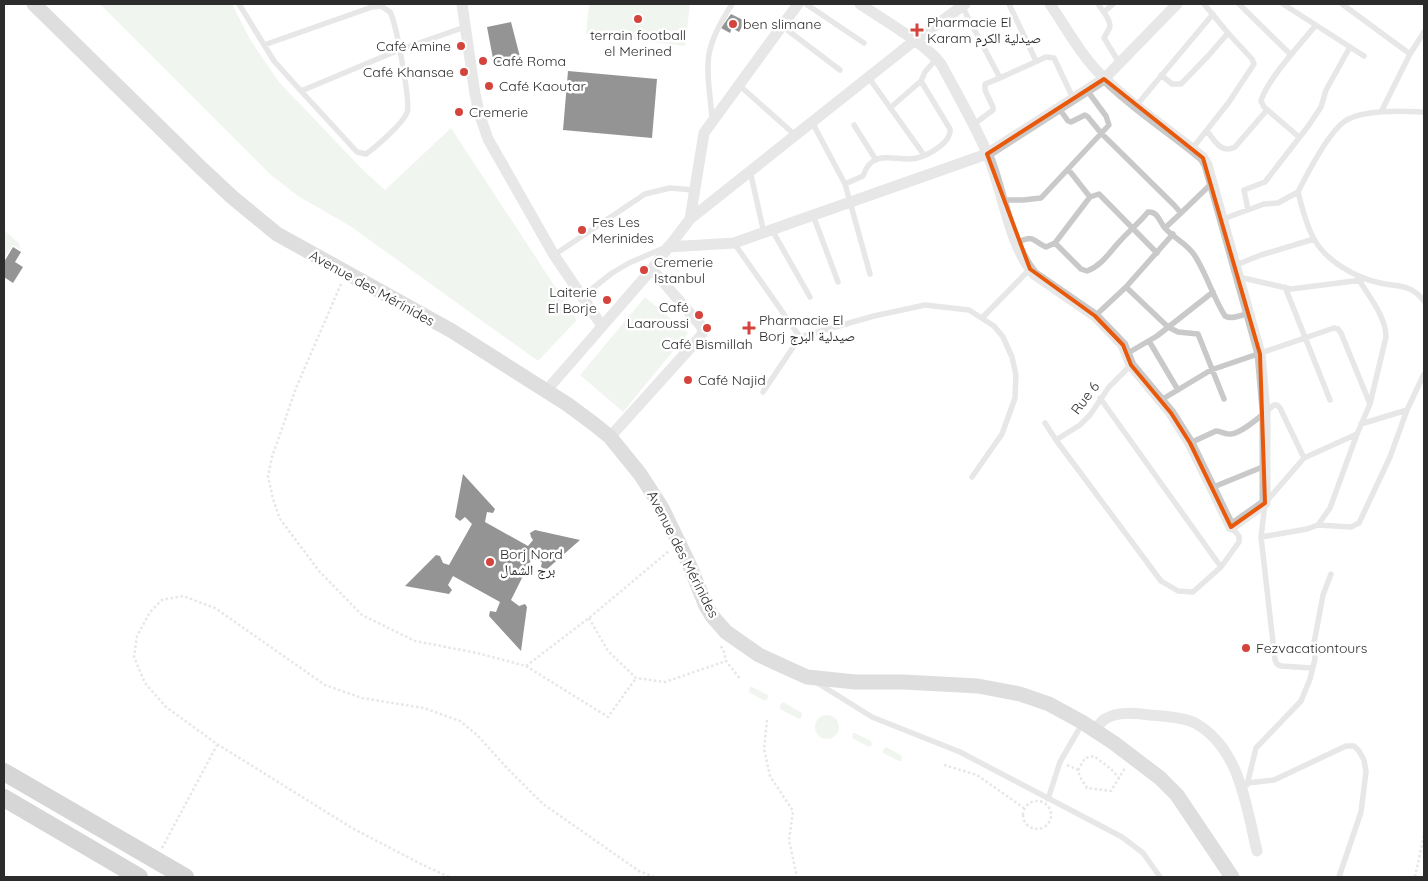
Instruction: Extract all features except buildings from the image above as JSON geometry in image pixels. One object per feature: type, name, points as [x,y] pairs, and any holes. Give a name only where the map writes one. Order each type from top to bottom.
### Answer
[{"type":"main road","name":"Avenue des Mérinides","points":[[34,4],[112,83],[232,197],[277,234],[452,332],[546,391],[582,415],[610,437],[652,490],[679,542],[706,606],[720,626],[759,655],[807,677],[855,682],[903,682],[989,688],[1049,704],[1089,726],[1133,756],[1169,787],[1183,804],[1232,877]]},
{"type":"main road","points":[[4,772],[185,877]]},
{"type":"main road","points":[[4,798],[139,877]]},
{"type":"street","points":[[462,4],[475,94],[488,139],[554,255],[602,326]]},
{"type":"street","points":[[690,219],[704,133],[798,4]]},
{"type":"street","points":[[860,4],[937,58],[987,154],[1016,242],[1030,269],[1034,274],[1095,316],[1123,345],[1129,359],[1171,412],[1190,443],[1231,527],[1265,503],[1265,412],[1260,354],[1213,182],[1203,158],[1104,79],[1089,62],[1050,4]]},
{"type":"street","points":[[668,247],[734,243],[987,154],[1104,79],[1177,4]]},
{"type":"street","points":[[546,391],[652,269],[690,219],[963,5]]},
{"type":"street","points":[[610,437],[701,336],[703,331],[701,326],[652,269]]},
{"type":"street","points":[[1089,726],[1112,716],[1135,713],[1194,722],[1212,736],[1231,759],[1245,798],[1257,851]]},
{"type":"lane","points":[[239,4],[264,45],[274,61],[357,152],[366,154],[376,147],[408,111],[400,50],[392,15],[388,9],[381,6],[372,7],[264,45]]},
{"type":"lane","points":[[712,122],[709,53],[719,27],[732,4]]},
{"type":"lane","points":[[806,4],[864,43]]},
{"type":"lane","points":[[1008,4],[1036,61]]},
{"type":"lane","points":[[1098,4],[1110,24],[1110,28],[1104,38],[1120,64]]},
{"type":"lane","points":[[1104,12],[1113,4]]},
{"type":"lane","points":[[1192,149],[1229,102],[1254,64],[1252,59],[1204,4]]},
{"type":"lane","points":[[1239,4],[1290,55]]},
{"type":"lane","points":[[1284,4],[1364,56]]},
{"type":"lane","points":[[1342,4],[1410,54]]},
{"type":"lane","points":[[963,5],[1000,78]]},
{"type":"lane","points":[[1136,106],[1213,14]]},
{"type":"lane","points":[[782,26],[840,70]]},
{"type":"lane","points":[[1299,137],[1267,110],[1262,104],[1262,98],[1290,55],[1316,26]]},
{"type":"lane","points":[[301,91],[400,50],[465,27]]},
{"type":"lane","points":[[1381,112],[1410,54],[1424,32]]},
{"type":"lane","points":[[1161,75],[1172,84],[1181,84],[1228,33]]},
{"type":"lane","points":[[1248,210],[1244,190],[1266,182],[1321,107],[1326,90],[1350,47]]},
{"type":"lane","points":[[890,108],[921,82],[925,72],[937,58]]},
{"type":"lane","points":[[973,125],[993,110],[994,107],[985,90],[985,84],[1046,58],[1054,58],[1073,98]]},
{"type":"lane","points":[[869,78],[924,155]]},
{"type":"lane","points":[[845,184],[863,176],[865,169],[876,160],[886,156],[912,159],[944,144],[950,134],[950,129],[921,82]]},
{"type":"lane","points":[[739,85],[796,135]]},
{"type":"lane","points":[[1002,200],[1041,198],[1109,125],[1106,116],[1086,89]]},
{"type":"lane","points":[[1058,107],[1068,121],[1076,120],[1085,115],[1181,213]]},
{"type":"lane","points":[[1207,131],[1221,148],[1229,150],[1235,147],[1267,110]]},
{"type":"lane","points":[[1223,219],[1264,204],[1278,203],[1298,192],[1321,151],[1345,121],[1367,113],[1424,112]]},
{"type":"lane","points":[[812,122],[845,184],[870,274]]},
{"type":"lane","points":[[854,125],[876,160]]},
{"type":"lane","points":[[1068,169],[1090,197]]},
{"type":"lane","points":[[750,171],[768,231],[810,297]]},
{"type":"lane","points":[[1165,228],[1213,182]]},
{"type":"lane","points":[[554,255],[645,194],[670,188],[694,190]]},
{"type":"lane","points":[[1298,192],[1303,213],[1314,239],[1322,250],[1338,264],[1367,280]]},
{"type":"lane","points":[[1016,242],[1030,237],[1035,238],[1046,247],[1055,243],[1090,197],[1100,194],[1157,252]]},
{"type":"lane","points":[[1055,243],[1081,269],[1087,271],[1098,266],[1148,212],[1154,212],[1165,228],[1188,247],[1195,256],[1225,316],[1228,318],[1249,314]]},
{"type":"lane","points":[[812,215],[838,282]]},
{"type":"lane","points":[[1095,316],[1126,287],[1173,234]]},
{"type":"lane","points":[[1236,265],[1261,255],[1314,239]]},
{"type":"lane","points":[[734,243],[800,337]]},
{"type":"lane","points":[[582,296],[612,273],[629,263],[668,247]]},
{"type":"lane","points":[[982,318],[1030,269]]},
{"type":"lane","points":[[1239,277],[1292,289],[1367,280],[1413,289],[1424,301]]},
{"type":"lane","points":[[1318,525],[1330,508],[1370,404],[1386,337],[1383,320],[1359,280]]},
{"type":"lane","points":[[1126,287],[1168,327],[1178,332],[1198,334],[1224,400]]},
{"type":"lane","points":[[1285,288],[1330,400]]},
{"type":"lane","name":"Rue 6","points":[[1056,440],[1080,425],[1090,415],[1100,398],[1129,359],[1149,341],[1213,292]]},
{"type":"lane","points":[[763,392],[800,337],[874,316],[925,305],[969,310],[994,326],[1003,337],[1012,357],[1016,375],[1014,398],[1002,434],[972,477]]},
{"type":"lane","points":[[1161,400],[1213,370],[1334,328],[1342,333],[1370,404]]},
{"type":"lane","points":[[1149,341],[1178,390]]},
{"type":"lane","points":[[1261,537],[1308,529],[1318,525],[1351,527],[1359,523],[1390,457],[1407,410],[1424,374]]},
{"type":"lane","points":[[1100,398],[1221,566]]},
{"type":"lane","points":[[1190,443],[1216,431],[1230,435],[1239,432],[1274,405],[1280,408],[1304,458]]},
{"type":"lane","points":[[1361,424],[1407,410]]},
{"type":"lane","points":[[1045,423],[1161,581],[1178,591],[1193,592],[1221,566],[1239,542],[1238,536],[1231,527]]},
{"type":"lane","points":[[1312,668],[1281,666],[1275,660],[1261,537],[1265,503],[1304,458],[1357,434]]},
{"type":"lane","points":[[1211,488],[1265,466]]},
{"type":"lane","points":[[1245,798],[1256,748],[1301,701],[1315,659],[1314,643],[1323,595],[1332,574]]},
{"type":"lane","points":[[807,677],[872,716],[960,752],[1122,836],[1143,853],[1160,877]]},
{"type":"lane","points":[[1048,799],[1060,762],[1089,726]]},
{"type":"lane","points":[[1248,783],[1274,780],[1346,746],[1354,746],[1359,751],[1364,760],[1366,772],[1361,812],[1339,877]]},
{"type":"path","points":[[346,273],[296,388],[272,457],[268,476],[280,519],[320,571],[362,615],[415,640],[526,666],[608,717],[636,678]]},
{"type":"path","points":[[526,666],[589,618],[679,542]]},
{"type":"path","points":[[449,877],[352,828],[217,744],[166,707],[145,683],[134,657],[137,636],[150,612],[162,600],[183,596],[215,608],[325,685],[362,698],[424,708],[460,721],[477,735],[508,770],[543,804],[638,871],[654,877]]},
{"type":"path","points":[[589,618],[608,651],[636,678],[665,682],[726,661]]},
{"type":"path","points":[[767,720],[764,749],[770,776],[792,811],[788,840],[796,877]]},
{"type":"path","points":[[156,860],[217,744]]},
{"type":"path","points":[[1119,778],[1110,768],[1094,756],[1085,758],[1078,770],[1087,788],[1111,791],[1119,778],[1125,768]]},
{"type":"path","points":[[1060,762],[1078,770]]},
{"type":"path","points":[[944,765],[977,775],[1024,808]]},
{"type":"path","points":[[1032,802],[1046,804],[1051,812],[1049,822],[1042,828],[1037,829],[1028,826],[1022,818],[1024,808],[1032,802]]},
{"type":"path","points":[[1415,877],[1424,835]]},
{"type":"highlighted area","points":[[1104,79],[1203,158],[1260,354],[1265,503],[1231,527],[1190,443],[1171,413],[1131,365],[1123,345],[1095,316],[1030,269],[987,154]]},
{"type":"shaded area","points":[[100,4],[232,4],[251,41],[279,82],[363,170],[385,190],[451,128],[577,320],[538,361],[350,226],[298,196],[272,176]]},
{"type":"shaded area","name":"terrain football el Merined","points":[[589,4],[690,4],[685,46],[586,34]]},
{"type":"shaded area","points":[[4,230],[19,243],[20,249],[13,245],[4,258]]},
{"type":"shaded area","points":[[645,297],[688,333],[623,412],[580,375]]},
{"type":"shaded area","points":[[750,687],[768,695],[768,698],[765,701],[749,692]]},
{"type":"shaded area","points":[[783,702],[802,713],[801,718],[799,719],[780,709],[780,705]]},
{"type":"shaded area","points":[[827,715],[836,718],[839,727],[836,736],[827,739],[818,736],[815,727],[818,718]]},
{"type":"shaded area","points":[[853,733],[871,741],[872,745],[869,747],[852,738]]},
{"type":"shaded area","points":[[886,747],[902,756],[901,761],[883,753]]},
{"type":"place","name":"terrain football el Merined","points":[[638,19]]},
{"type":"place","name":"ben slimane","points":[[733,24]]},
{"type":"place","name":"Pharmacie El Karam صيدلية الكرم","points":[[917,30]]},
{"type":"place","name":"Café Amine","points":[[461,46]]},
{"type":"place","name":"Café Roma","points":[[483,61]]},
{"type":"place","name":"Café Khansae","points":[[464,72]]},
{"type":"place","name":"Café Kaoutar","points":[[489,86]]},
{"type":"place","name":"Cremerie","points":[[459,112]]},
{"type":"place","name":"Fes Les Merinides","points":[[582,230]]},
{"type":"place","name":"Cremerie Istanbul","points":[[644,270]]},
{"type":"place","name":"Laiterie El Borje","points":[[607,300]]},
{"type":"place","name":"Café Laaroussi","points":[[699,315]]},
{"type":"place","name":"Café Bismillah","points":[[707,328]]},
{"type":"place","name":"Pharmacie El Borj صيدلية البرج","points":[[749,328]]},
{"type":"place","name":"Café Najid","points":[[688,380]]},
{"type":"place","name":"Borj Nord برج الشمال","points":[[490,562]]},
{"type":"place","name":"Fezvacationtours","points":[[1246,648]]}]
